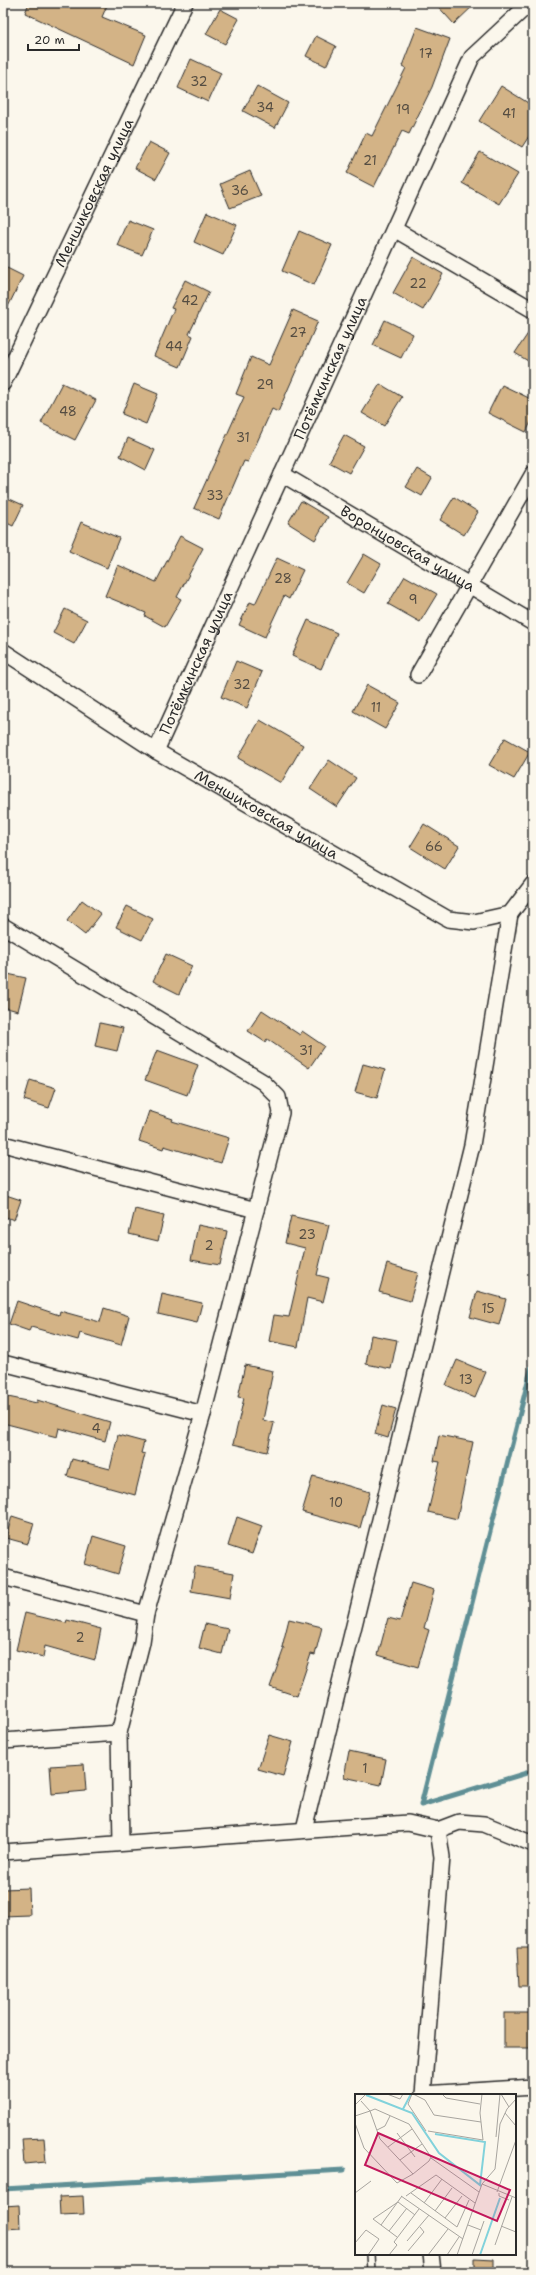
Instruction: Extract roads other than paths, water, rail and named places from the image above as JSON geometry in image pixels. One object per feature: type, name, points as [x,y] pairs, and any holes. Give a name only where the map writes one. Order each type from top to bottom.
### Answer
[{"type":"street","name":"Меншиковская улица","points":[[3,383],[185,3]]},
{"type":"street","name":"Потёмкинская улица","points":[[156,751],[472,57],[530,3]]},
{"type":"street","points":[[394,229],[533,310]]},
{"type":"street","name":"Воронцовская улица","points":[[282,474],[533,623]]},
{"type":"street","points":[[418,676],[533,474]]},
{"type":"street","name":"Меншиковская улица","points":[[3,651],[156,751],[448,919],[474,922],[510,914]]},
{"type":"street","points":[[304,1829],[472,1145],[510,914],[533,884]]},
{"type":"street","points":[[3,926],[263,1082],[278,1097],[281,1113],[203,1414],[146,1614],[142,1642],[119,1733],[121,1843]]},
{"type":"street","points":[[3,1144],[256,1210]]},
{"type":"street","points":[[3,1363],[203,1414]]},
{"type":"street","points":[[3,1576],[146,1614]]},
{"type":"street","points":[[3,1741],[119,1733]]},
{"type":"street","points":[[3,1852],[304,1829],[408,1823],[438,1830],[458,1822],[484,1824],[533,1844]]},
{"type":"street","points":[[423,2094],[442,1856],[438,1830]]},
{"type":"street","points":[[437,2094],[533,2087]]},
{"type":"street","points":[[432,2255],[433,2272]]},
{"type":"lane","points":[[370,2255],[371,2272]]},
{"type":"waterway","points":[[533,1361],[421,1805],[533,1771]]},
{"type":"waterway","points":[[3,2189],[344,2170]]}]
